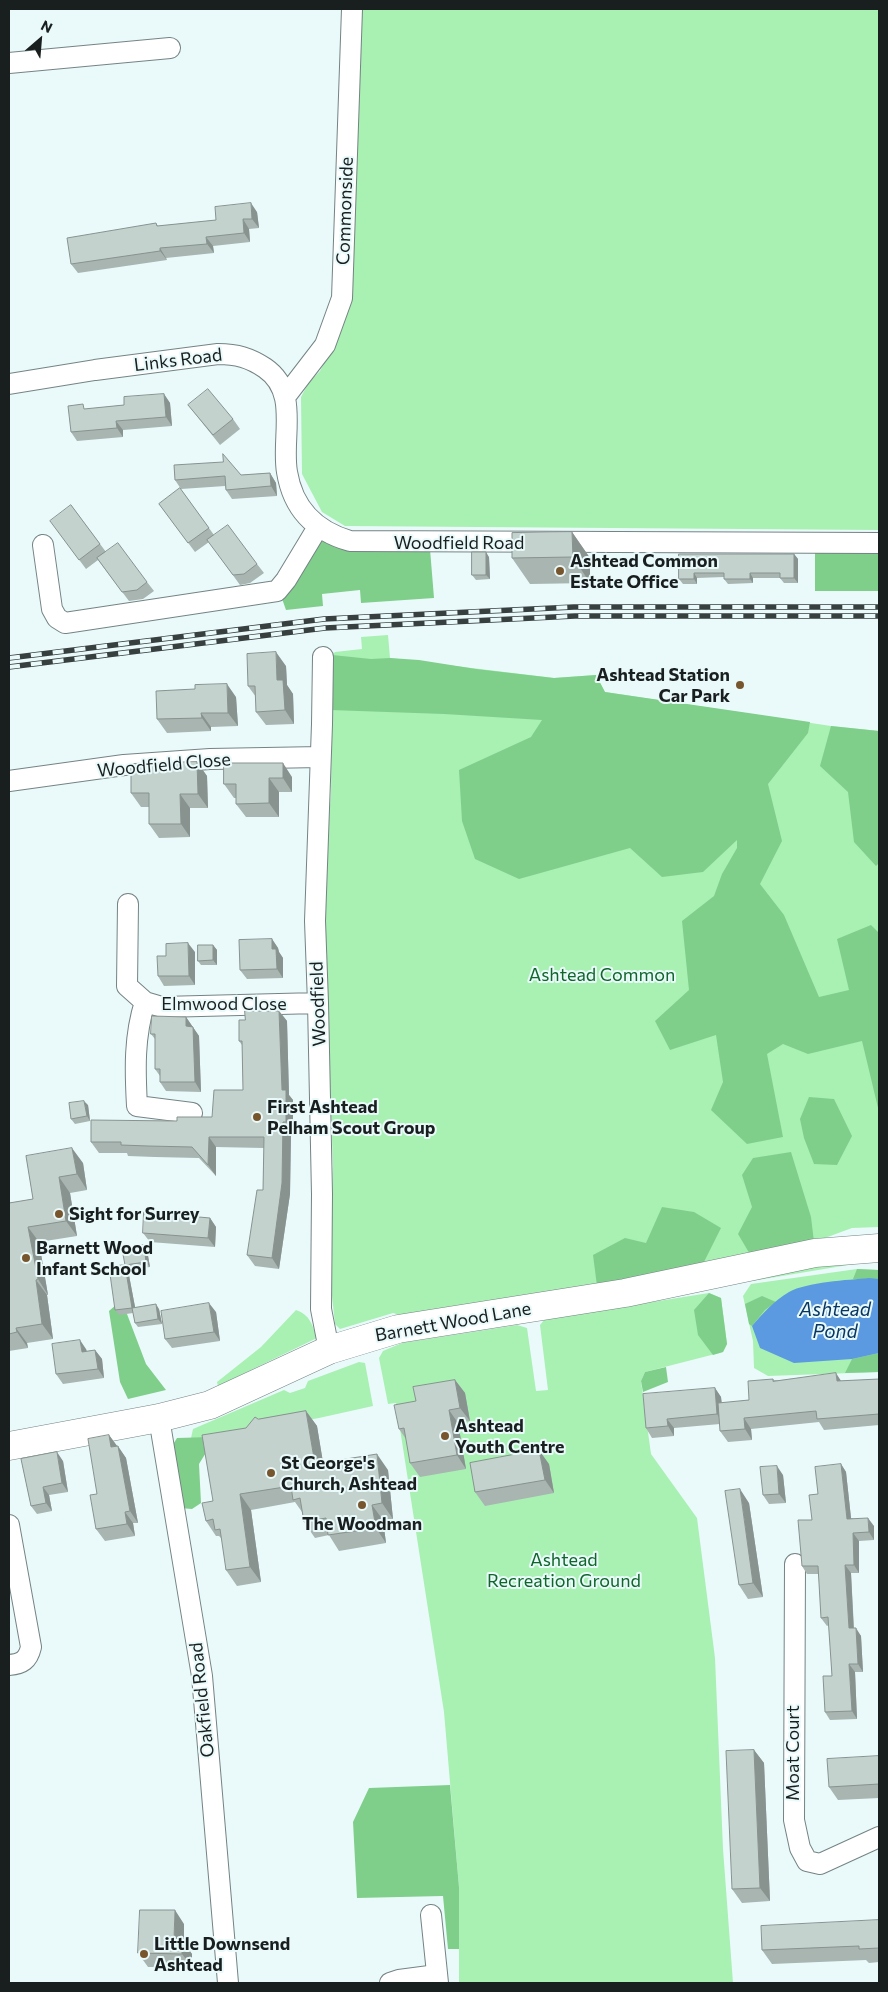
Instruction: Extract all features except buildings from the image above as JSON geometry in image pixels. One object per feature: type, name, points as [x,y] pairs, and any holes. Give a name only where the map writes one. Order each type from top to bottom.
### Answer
[{"type":"street","name":"Commonside","points":[[285,397],[325,346],[342,298],[352,9]]},
{"type":"street","points":[[9,63],[170,48]]},
{"type":"street","name":"Links Road","points":[[9,384],[95,370],[218,354],[236,354],[253,360],[272,373],[281,384],[287,411],[286,470],[296,499]]},
{"type":"street","name":"Woodfield Road","points":[[296,499],[306,516],[318,527],[335,537],[365,543],[879,543]]},
{"type":"street","points":[[43,545],[52,609],[57,618],[65,623],[277,591],[286,580],[318,527]]},
{"type":"street","name":"Woodfield","points":[[323,657],[314,921],[318,1002],[322,1194],[321,1309],[329,1350]]},
{"type":"street","name":"Woodfield Close","points":[[9,782],[124,765],[210,759],[320,757]]},
{"type":"street","name":"Elmwood Close","points":[[128,904],[127,986],[144,1002],[162,1008],[318,1002]]},
{"type":"street","points":[[144,1002],[138,1022],[135,1062],[137,1106],[192,1113]]},
{"type":"street","name":"Barnett Wood Lane","points":[[9,1446],[159,1418],[210,1404],[329,1350],[398,1329],[625,1293],[815,1253],[879,1248]]},
{"type":"street","name":"Oakfield Road","points":[[159,1418],[202,1676],[228,1983]]},
{"type":"street","points":[[9,1525],[31,1647],[28,1657],[20,1664],[9,1665]]},
{"type":"street","name":"Moat Court","points":[[795,1564],[794,1820],[800,1848],[807,1861],[820,1864],[879,1837]]},
{"type":"street","points":[[390,1983],[399,1980],[438,1979],[431,1915]]},
{"type":"green space","points":[[362,9],[879,9],[879,530],[345,526],[322,512],[302,474],[301,397],[309,382],[320,371],[336,340]]},
{"type":"green space","points":[[332,539],[430,549],[434,598],[361,603],[360,590],[322,594],[323,606],[286,610],[280,593],[315,543]]},
{"type":"green space","points":[[879,549],[879,591],[815,591],[815,550]]},
{"type":"green space","name":"Ashtead Common","points":[[388,635],[390,658],[554,678],[596,675],[605,692],[831,726],[879,731],[879,1227],[852,1228],[814,1242],[717,1263],[410,1318],[393,1313],[340,1329],[335,1324],[330,1277],[333,1166],[323,894],[331,793],[332,655],[335,652],[362,649],[361,637]]},
{"type":"green space","points":[[332,655],[371,659],[419,660],[554,678],[596,675],[605,692],[810,722],[808,733],[768,784],[782,841],[760,884],[784,915],[819,997],[849,990],[837,939],[871,925],[879,933],[879,1112],[862,1041],[808,1054],[783,1044],[767,1054],[783,1137],[747,1144],[711,1110],[723,1082],[716,1035],[670,1050],[655,1021],[689,990],[682,921],[714,896],[722,874],[737,848],[737,840],[703,872],[662,877],[630,848],[519,879],[475,859],[462,821],[459,770],[531,737],[542,720],[330,710]]},
{"type":"green space","points":[[831,726],[879,731],[879,863],[876,866],[854,842],[848,792],[820,766]]},
{"type":"green space","points":[[809,1097],[834,1099],[852,1136],[837,1165],[814,1164],[804,1138],[800,1119]]},
{"type":"green space","points":[[791,1152],[811,1217],[814,1242],[751,1256],[738,1234],[752,1207],[742,1175],[753,1158]]},
{"type":"green space","points":[[662,1207],[694,1212],[721,1228],[700,1267],[597,1286],[593,1255],[625,1238],[646,1243]]},
{"type":"green space","points":[[879,1257],[879,1262],[860,1263],[752,1281],[751,1277]]},
{"type":"green space","name":"Ashtead Pond","points":[[857,1269],[879,1270],[879,1372],[768,1376],[754,1368],[753,1341],[743,1296],[751,1284]]},
{"type":"green space","points":[[857,1269],[879,1270],[879,1279],[853,1279]]},
{"type":"green space","name":"Ashtead Recreation Ground","points":[[709,1293],[721,1298],[727,1344],[723,1352],[645,1372],[641,1381],[651,1454],[697,1518],[715,1658],[723,1849],[733,1983],[459,1983],[459,1887],[444,1712],[396,1403],[388,1404],[379,1358],[383,1351],[402,1343],[517,1325],[527,1328],[536,1391],[548,1390],[540,1325],[545,1319]]},
{"type":"green space","points":[[709,1293],[721,1298],[727,1344],[723,1352],[713,1355],[698,1335],[694,1310]]},
{"type":"green space","points":[[762,1296],[776,1302],[765,1310],[752,1326],[749,1324],[745,1304]]},
{"type":"green space","points":[[117,1304],[127,1314],[146,1364],[166,1390],[128,1399],[120,1382],[109,1311]]},
{"type":"green space","points":[[296,1310],[307,1317],[312,1324],[317,1338],[218,1386],[217,1382],[261,1347]]},
{"type":"green space","points":[[879,1353],[879,1372],[845,1373],[852,1359]]},
{"type":"green space","points":[[359,1362],[365,1363],[373,1406],[319,1418],[201,1439],[191,1438],[193,1429],[284,1390],[290,1393],[305,1388],[308,1381]]},
{"type":"green space","points":[[666,1367],[668,1382],[643,1392],[641,1381],[645,1372]]},
{"type":"green space","points":[[210,1437],[207,1451],[199,1464],[201,1503],[192,1509],[180,1508],[172,1446],[177,1438]]},
{"type":"green space","points":[[450,1785],[459,1887],[459,1949],[448,1949],[443,1896],[357,1898],[353,1822],[369,1788]]},
{"type":"water","name":"Ashtead Pond","points":[[869,1278],[879,1279],[879,1353],[852,1359],[794,1363],[760,1348],[752,1326],[778,1299],[789,1292],[806,1286]]},
{"type":"railway","points":[[9,658],[324,619],[574,607],[879,607]]},
{"type":"railway","points":[[9,667],[325,628],[575,616],[879,616]]},
{"type":"place","name":"Ashtead Common Estate Office","points":[[560,571]]},
{"type":"place","name":"Ashtead Station Car Park","points":[[740,685]]},
{"type":"place","name":"First Ashtead Pelham Scout Group","points":[[257,1117]]},
{"type":"place","name":"Sight for Surrey","points":[[59,1214]]},
{"type":"place","name":"Barnett Wood Infant School","points":[[26,1258]]},
{"type":"place","name":"Ashtead Youth Centre","points":[[445,1436]]},
{"type":"place","name":"St George's Church, Ashtead","points":[[271,1473]]},
{"type":"place","name":"The Woodman","points":[[362,1505]]},
{"type":"place","name":"Little Downsend Ashtead","points":[[144,1954]]}]
